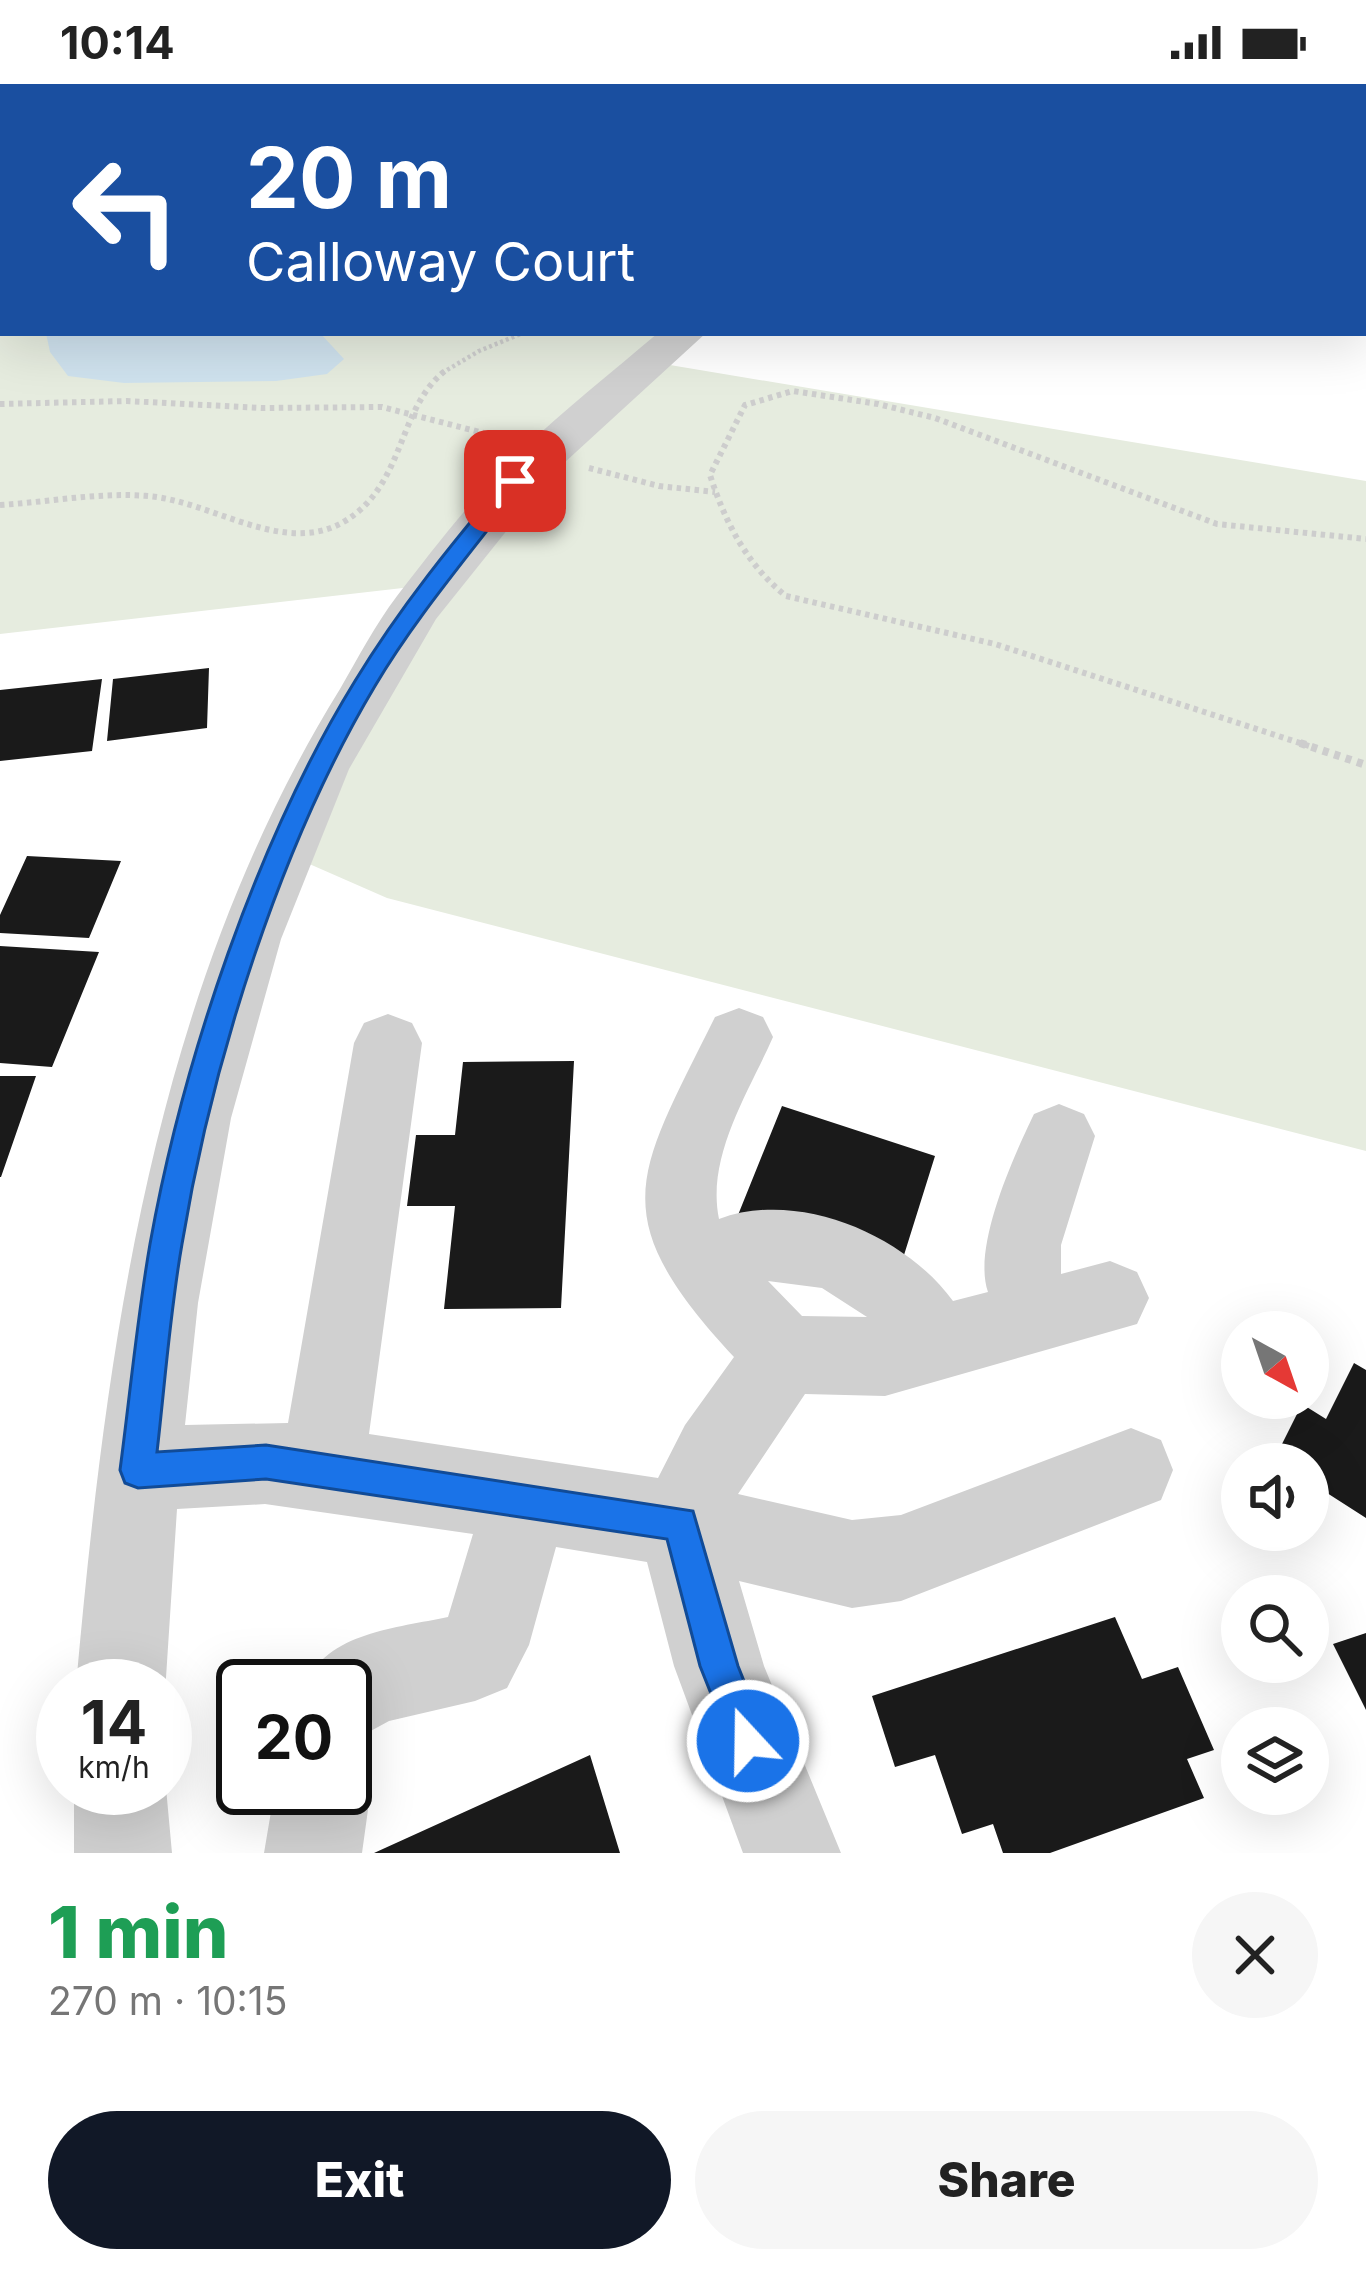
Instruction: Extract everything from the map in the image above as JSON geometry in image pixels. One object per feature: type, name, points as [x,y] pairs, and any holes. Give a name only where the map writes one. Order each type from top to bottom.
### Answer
[{"type":"street","points":[[124,1659],[138,1470],[166,1245],[191,1125],[255,919],[326,754],[404,620],[486,514],[567,430],[680,336]]},
{"type":"street","points":[[739,1037],[684,1166],[679,1207],[689,1241],[785,1354],[885,1357],[1073,1307],[1022,1279],[1023,1245],[1059,1136]]},
{"type":"street","points":[[322,1468],[388,1043]]},
{"type":"street","points":[[704,1259],[729,1247],[766,1243],[806,1247],[869,1272],[904,1300],[936,1342]]},
{"type":"street","points":[[785,1354],[715,1454],[680,1523],[719,1666],[792,1853]]},
{"type":"street","points":[[138,1470],[266,1462],[322,1468],[680,1523],[852,1564],[901,1558],[1131,1470]]},
{"type":"street","points":[[372,1680],[475,1656],[484,1645],[526,1500]]},
{"type":"street","points":[[122,1815],[123,1853]]},
{"type":"street","points":[[313,1853],[319,1815]]},
{"type":"path","points":[[0,505],[165,497],[277,532],[327,530],[352,518],[376,496],[414,423],[416,401],[436,381],[505,336]]},
{"type":"path","points":[[1366,539],[1217,524],[934,418],[793,391],[745,405],[710,475],[716,500],[725,508],[748,554],[762,576],[786,596],[1025,653],[1366,765]]},
{"type":"path","points":[[0,404],[165,401],[263,408],[382,406],[503,439]]},
{"type":"path","points":[[587,467],[659,486],[717,492]]},
{"type":"shaded area","points":[[0,336],[683,336],[652,362],[1366,481],[1366,1151],[387,898],[282,852],[429,585],[0,634]]},
{"type":"water","points":[[47,336],[323,336],[344,359],[327,374],[276,381],[124,383],[68,376],[50,352]]},
{"type":"building","points":[[209,668],[207,728],[107,741],[113,679]]},
{"type":"building","points":[[102,679],[92,751],[0,761],[0,690]]},
{"type":"building","points":[[27,856],[121,861],[89,938],[0,933],[0,915]]},
{"type":"building","points":[[0,946],[99,952],[52,1067],[0,1063]]},
{"type":"building","points":[[574,1061],[561,1308],[444,1309],[455,1206],[407,1206],[416,1135],[455,1135],[463,1062]]},
{"type":"building","points":[[0,1076],[36,1076],[1,1177],[0,1177]]},
{"type":"building","points":[[782,1106],[935,1156],[899,1271],[738,1215]]},
{"type":"building","points":[[1354,1363],[1366,1370],[1366,1518],[1329,1494],[1329,1443],[1282,1443],[1294,1419],[1329,1419]]},
{"type":"building","points":[[1115,1617],[1142,1679],[1178,1667],[1214,1750],[1187,1759],[1204,1798],[1050,1853],[1003,1853],[993,1824],[962,1834],[935,1755],[895,1767],[872,1696]]},
{"type":"building","points":[[1366,1633],[1366,1710],[1333,1644]]},
{"type":"building","points":[[590,1755],[620,1853],[374,1853]]},
{"type":"route","points":[[515,481],[429,585],[364,684],[326,754],[255,919],[191,1125],[166,1245],[138,1470],[266,1462],[680,1523],[719,1666],[748,1741]]}]
